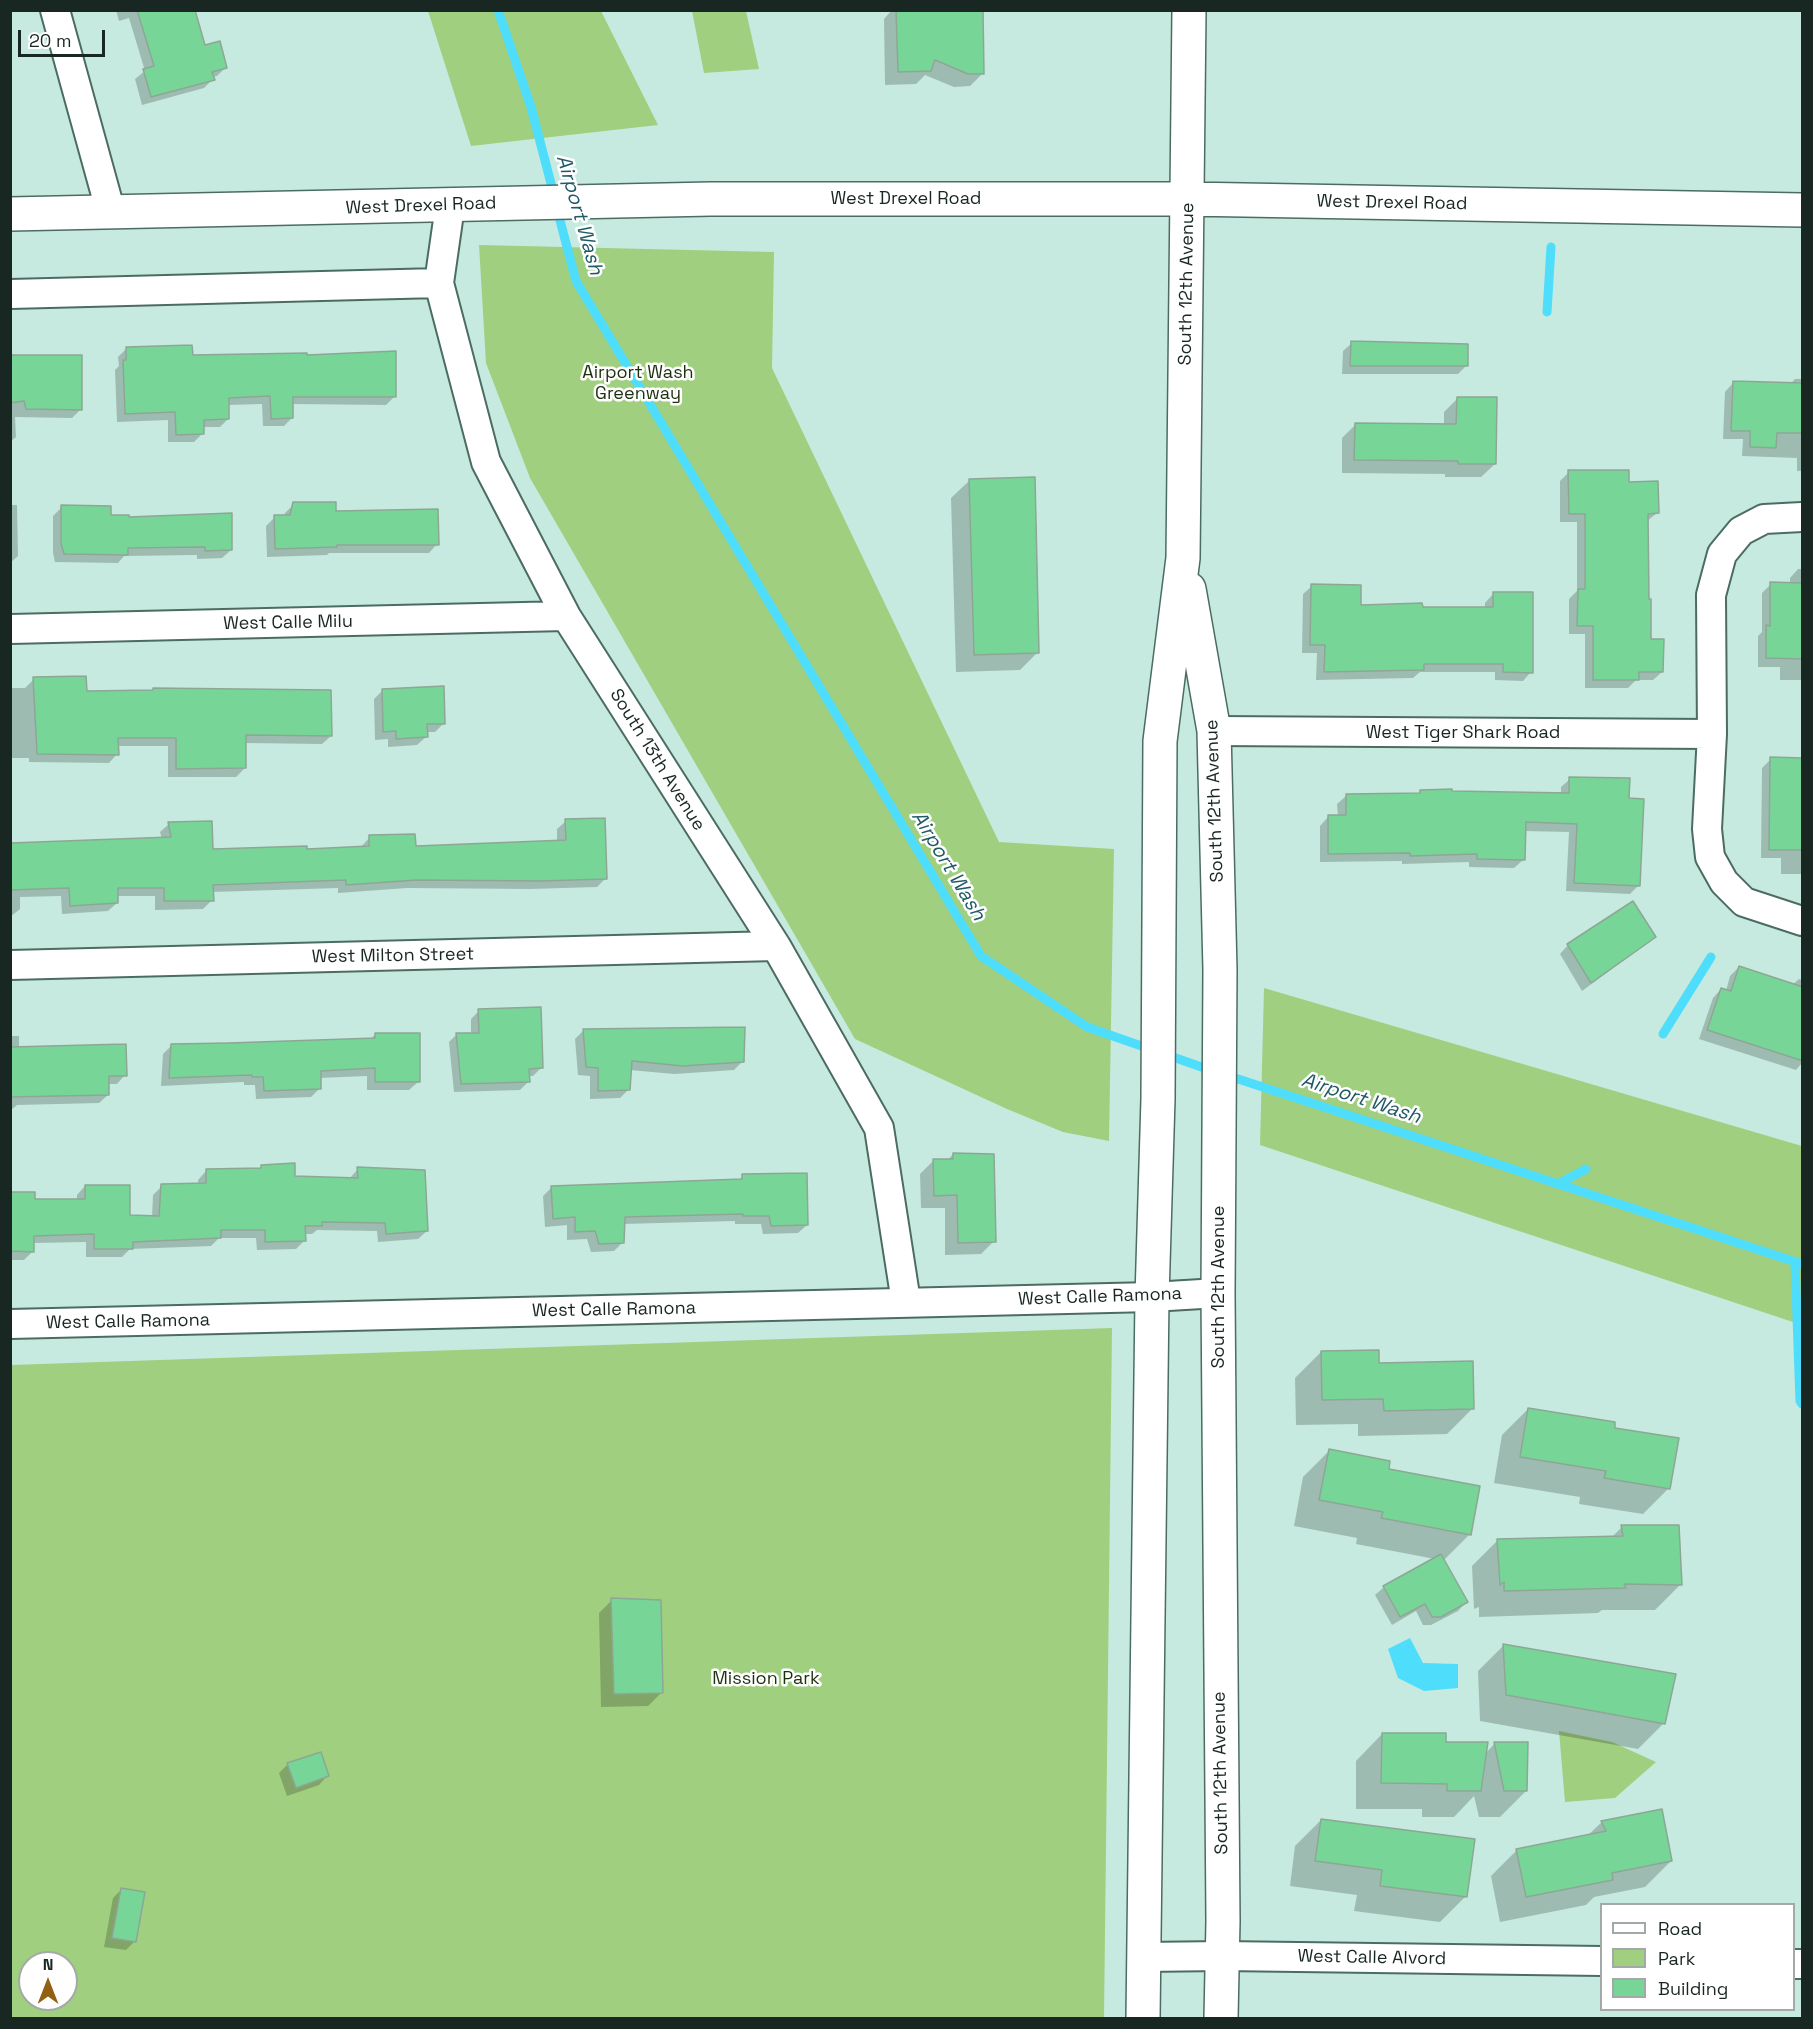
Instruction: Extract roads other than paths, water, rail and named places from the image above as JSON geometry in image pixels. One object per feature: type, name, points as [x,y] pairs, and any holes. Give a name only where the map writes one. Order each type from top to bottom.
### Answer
[{"type":"main road","name":"South 12th Avenue","points":[[1143,2019],[1152,1297],[1158,1099],[1160,741],[1183,558],[1189,10]]},
{"type":"main road","name":"West Drexel Road","points":[[10,214],[450,206],[603,200],[1188,199],[1803,210]]},
{"type":"main road","name":"South 12th Avenue","points":[[1183,558],[1214,731],[1221,1012],[1218,1293],[1221,2019]]},
{"type":"street","points":[[55,10],[111,213]]},
{"type":"street","name":"South 13th Avenue","points":[[450,206],[439,283],[486,462],[566,616],[776,946],[879,1128],[906,1302]]},
{"type":"street","points":[[10,294],[439,283]]},
{"type":"street","points":[[1803,517],[1764,519],[1735,525],[1722,554],[1711,595],[1712,734],[1707,829],[1710,857],[1724,882],[1744,902],[1803,921]]},
{"type":"street","name":"West Calle Milu","points":[[10,629],[566,616]]},
{"type":"street","name":"West Tiger Shark Road","points":[[1214,731],[1712,734]]},
{"type":"street","name":"West Milton Street","points":[[10,966],[776,946]]},
{"type":"street","name":"West Calle Ramona","points":[[10,1324],[1152,1297],[1218,1293]]},
{"type":"street","name":"West Calle Alvord","points":[[1143,1957],[1600,1961]]},
{"type":"water","points":[[1410,1638],[1423,1663],[1458,1664],[1458,1688],[1424,1691],[1398,1678],[1388,1649]]},
{"type":"waterway","name":"Airport Wash","points":[[498,10],[531,107],[554,195]]},
{"type":"waterway","name":"Airport Wash","points":[[557,209],[576,281],[981,956],[1087,1027],[1213,1071]]},
{"type":"waterway","points":[[1547,312],[1551,247]]},
{"type":"waterway","points":[[1663,1034],[1711,957]]},
{"type":"waterway","name":"Airport Wash","points":[[1226,1075],[1802,1264]]},
{"type":"waterway","points":[[1558,1184],[1586,1169]]},
{"type":"waterway","points":[[1795,1262],[1800,1401],[1802,1404]]},
{"type":"park label","name":"Airport Wash Greenway","points":[[638,383]]},
{"type":"park label","name":"Mission Park","points":[[766,1679]]}]
